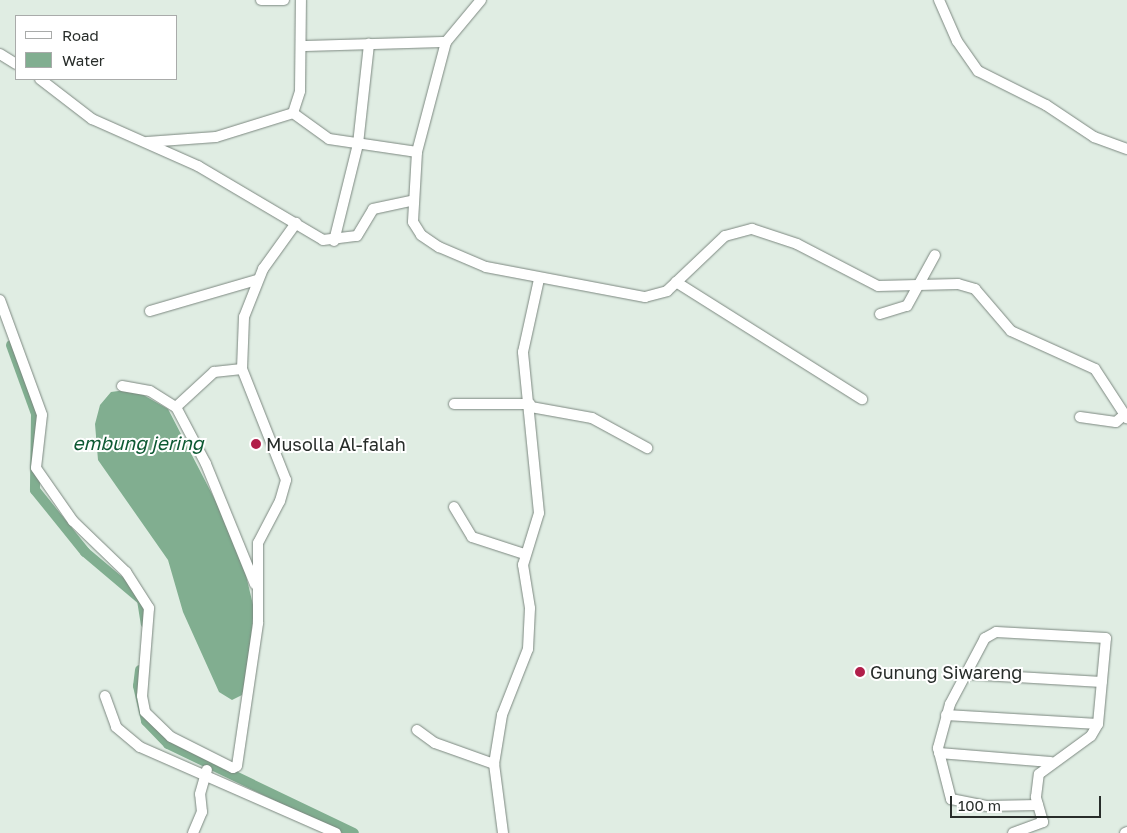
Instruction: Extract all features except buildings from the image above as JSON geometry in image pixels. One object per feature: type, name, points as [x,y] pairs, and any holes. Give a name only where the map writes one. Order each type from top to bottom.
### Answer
[{"type":"street","points":[[261,0],[284,0]]},
{"type":"street","points":[[293,113],[300,91],[302,46],[301,0]]},
{"type":"street","points":[[481,0],[446,42],[417,152],[412,200],[417,230],[439,247],[486,267],[539,279],[645,297],[667,291],[725,236],[752,229],[797,244],[878,286],[920,288],[958,284],[975,289],[1011,331],[1095,369],[1125,417],[1116,422],[1080,417]]},
{"type":"street","points":[[939,0],[957,40],[978,71],[1046,105],[1094,137],[1127,149]]},
{"type":"street","points":[[302,46],[446,42]]},
{"type":"street","points":[[334,241],[358,144],[368,44]]},
{"type":"street","points":[[0,54],[15,63]]},
{"type":"street","points":[[41,80],[85,114],[141,142],[184,159],[296,224],[334,241],[360,234],[372,209],[412,200]]},
{"type":"street","points":[[293,113],[318,135],[358,144],[417,152]]},
{"type":"street","points":[[141,142],[192,141],[293,113]]},
{"type":"street","points":[[184,159],[192,141]]},
{"type":"street","points":[[0,300],[42,416],[36,468],[73,521],[126,572],[149,608],[143,708],[159,728],[208,767],[237,766],[246,690],[251,672],[259,617],[257,589],[258,543],[280,501],[285,474],[242,369],[244,317],[257,280],[296,224]]},
{"type":"street","points":[[880,314],[900,311],[920,288],[935,255]]},
{"type":"street","points":[[503,833],[494,764],[502,715],[528,649],[524,554],[539,513],[531,406],[524,352],[539,279]]},
{"type":"street","points":[[150,311],[257,280]]},
{"type":"street","points":[[676,282],[862,399]]},
{"type":"street","points":[[176,407],[210,374],[242,369]]},
{"type":"street","points":[[122,386],[150,391],[176,407],[206,464],[257,589]]},
{"type":"street","points":[[454,404],[531,406],[592,418],[647,448]]},
{"type":"street","points":[[454,507],[472,537],[524,554]]},
{"type":"street","points":[[1013,833],[1042,822],[1038,805],[1039,774],[1051,762],[1091,736],[1098,724],[1106,638],[1018,631],[985,638],[946,715],[939,753],[951,799],[987,806],[1038,805]]},
{"type":"street","points":[[966,674],[1102,682]]},
{"type":"street","points":[[105,696],[116,727],[127,739],[208,767],[336,833]]},
{"type":"street","points":[[946,715],[1098,724]]},
{"type":"street","points":[[417,730],[435,743],[494,764]]},
{"type":"street","points":[[939,753],[1051,762]]},
{"type":"street","points":[[193,833],[202,812],[208,767]]},
{"type":"water","name":"embung jering","points":[[133,389],[168,409],[225,519],[245,571],[254,609],[246,682],[242,695],[232,700],[219,692],[183,612],[168,560],[98,460],[95,424],[100,405],[111,392]]},
{"type":"waterway","points":[[11,345],[36,414],[35,490],[85,552],[142,600],[146,624]]},
{"type":"waterway","points":[[140,670],[138,686],[146,721],[168,744],[354,833]]},
{"type":"place","name":"Musolla Al-falah","points":[[256,444]]},
{"type":"place","name":"Gunung Siwareng","points":[[860,672]]}]
